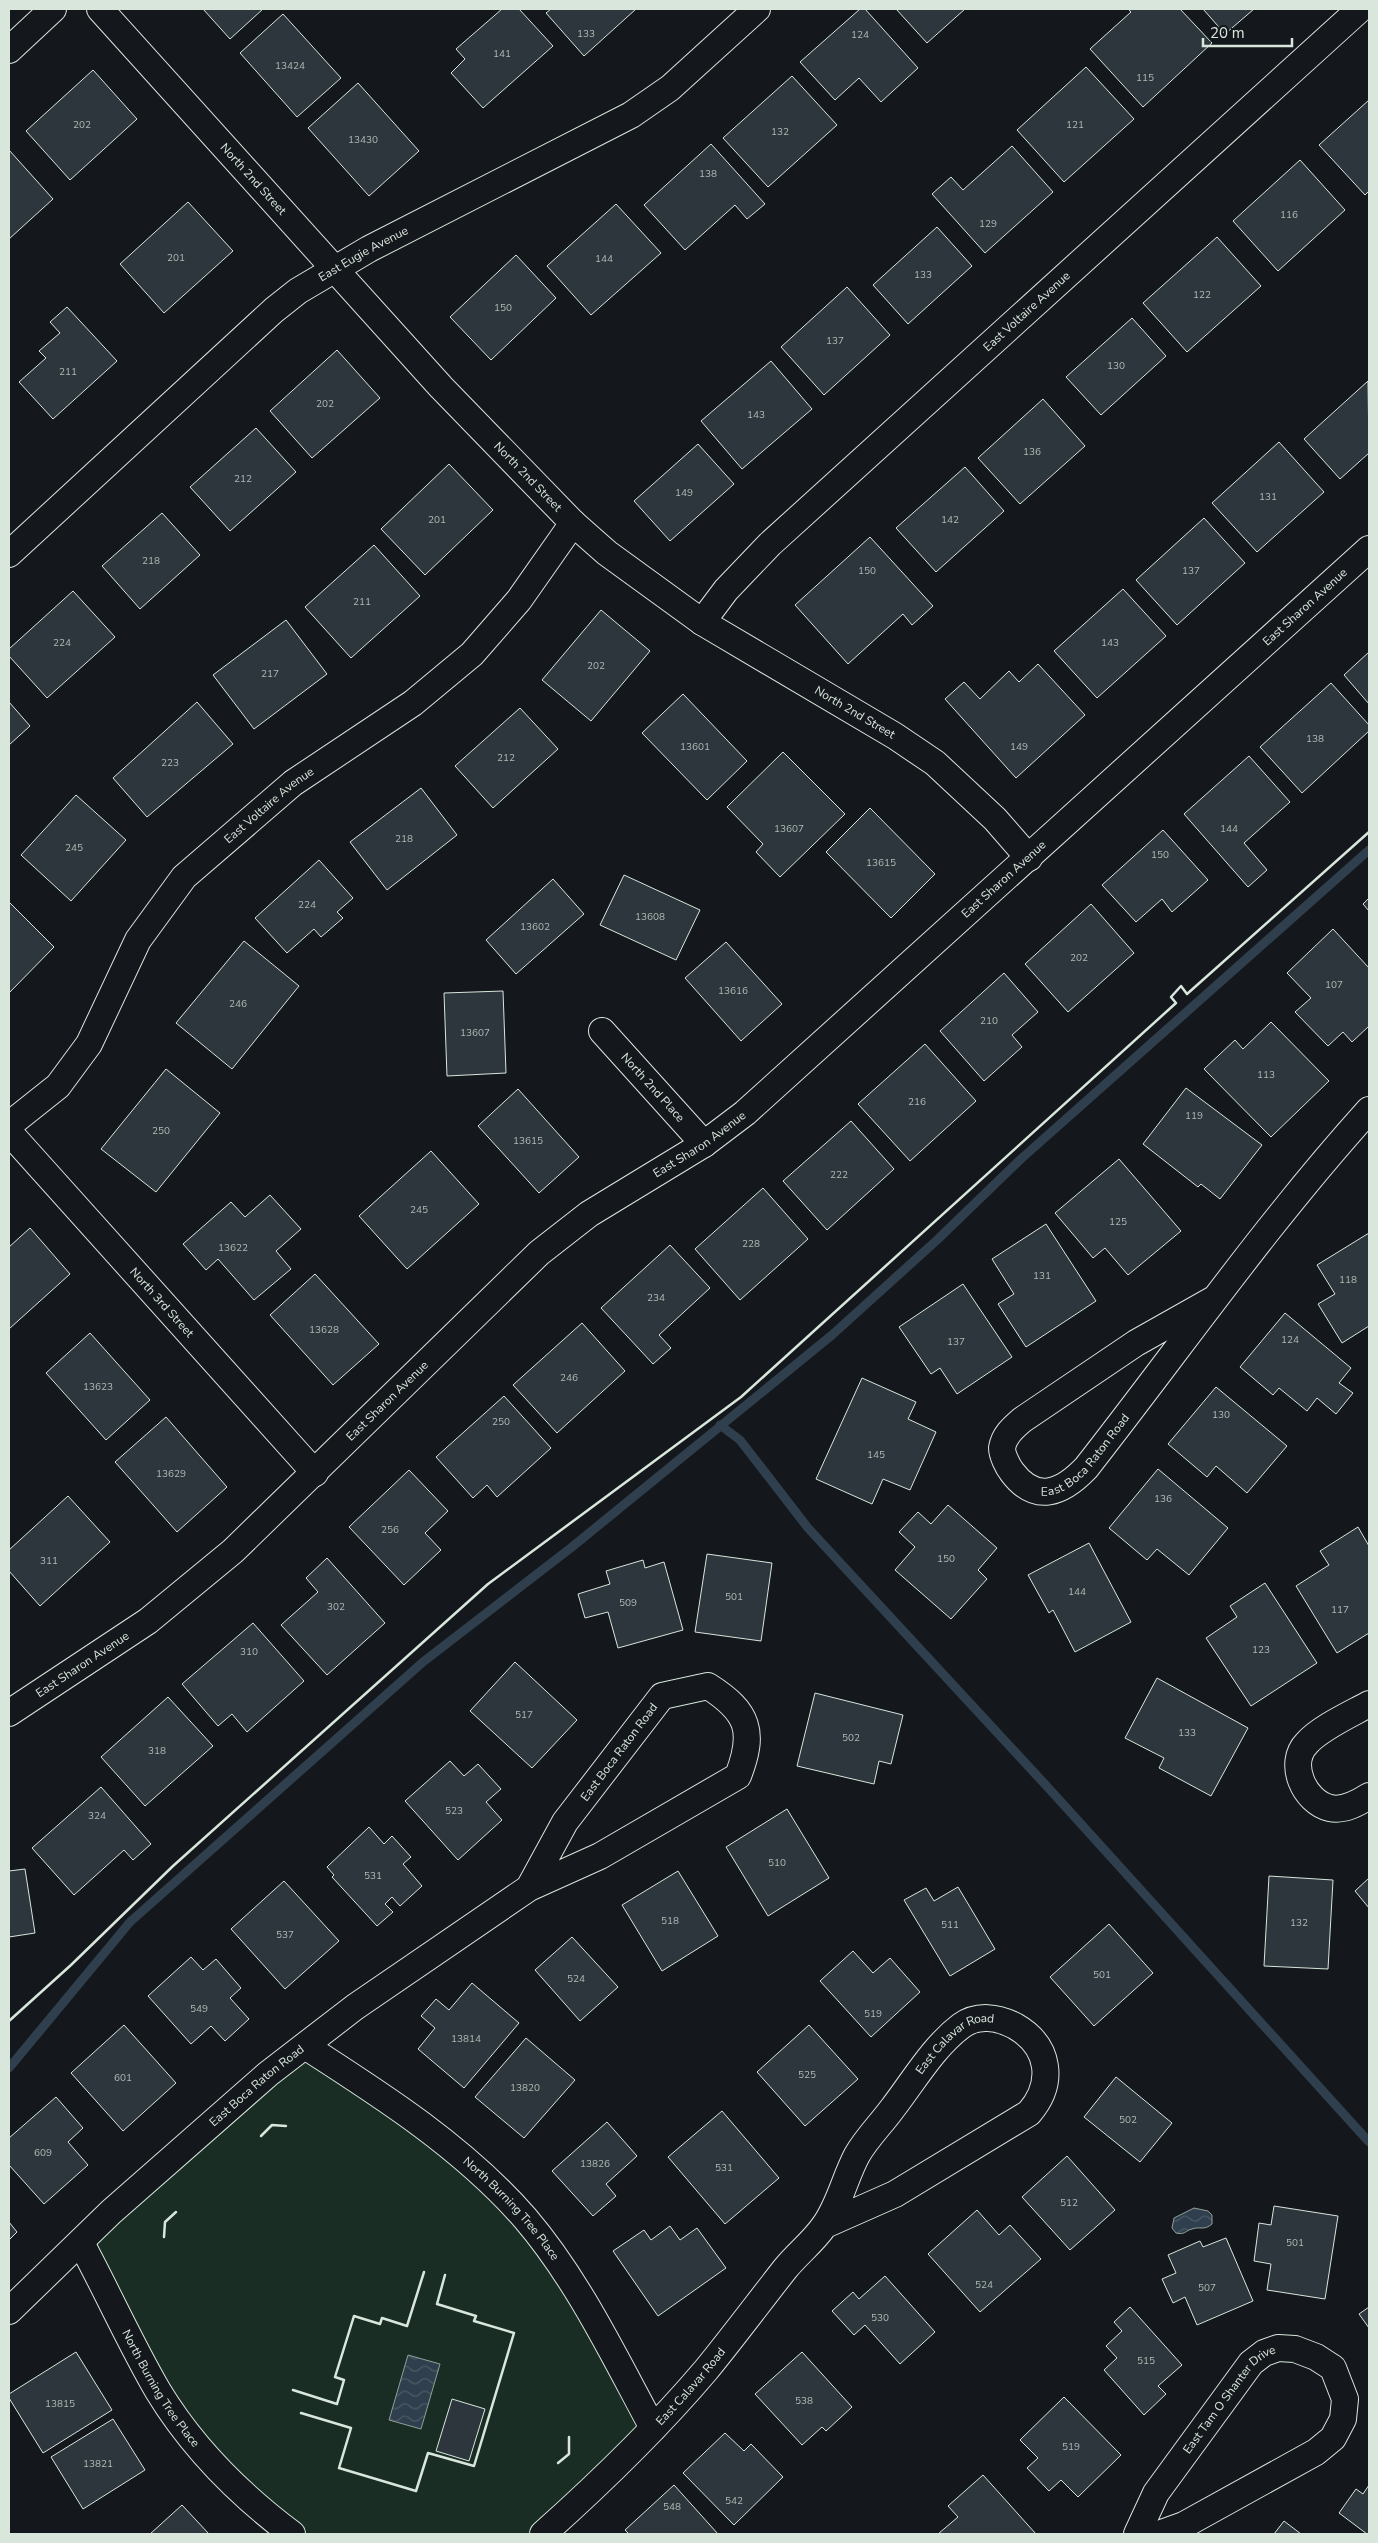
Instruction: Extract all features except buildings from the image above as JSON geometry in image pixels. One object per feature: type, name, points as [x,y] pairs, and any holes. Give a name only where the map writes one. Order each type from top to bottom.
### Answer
[{"type":"street","points":[[9,50],[53,9]]},
{"type":"street","name":"North 2nd Street","points":[[100,9],[441,387],[573,524],[607,553],[702,622],[895,736],[934,763],[983,807],[1029,858]]},
{"type":"street","name":"East Eugie Avenue","points":[[9,554],[274,310],[298,291],[368,249],[631,115],[670,88],[757,9]]},
{"type":"street","name":"East Voltaire Avenue","points":[[702,622],[726,590],[770,544],[1360,9]]},
{"type":"street","name":"East Voltaire Avenue","points":[[9,1125],[58,1086],[89,1044],[138,940],[184,877],[293,783],[412,703],[472,654],[519,600],[573,524]]},
{"type":"street","name":"East Sharon Avenue","points":[[9,1713],[148,1621],[233,1552],[539,1253],[589,1214],[704,1144],[746,1113],[1369,549]]},
{"type":"street","name":"North 2nd Place","points":[[602,1031],[704,1144]]},
{"type":"street","name":"East Boca Raton Road","points":[[1214,1299],[1136,1343],[1022,1420],[1008,1432],[1002,1448],[1008,1466],[1022,1485],[1039,1493],[1057,1490],[1073,1481],[1086,1468],[1158,1377],[1214,1299],[1333,1149],[1369,1110]]},
{"type":"street","name":"North 3rd Street","points":[[9,1132],[315,1473]]},
{"type":"street","name":"East Boca Raton Road","points":[[9,2311],[111,2212],[268,2074],[355,2007],[529,1888],[600,1856],[738,1776],[746,1755],[749,1736],[742,1716],[723,1695],[708,1686],[662,1696],[565,1822],[529,1888]]},
{"type":"street","points":[[1369,1704],[1306,1743],[1299,1758],[1300,1778],[1311,1798],[1330,1808],[1352,1806],[1369,1796]]},
{"type":"street","name":"East Calavar Road","points":[[543,2534],[587,2495],[653,2428],[706,2370],[787,2266],[825,2225],[858,2154],[944,2041],[962,2025],[980,2018],[998,2018],[1015,2026],[1032,2038],[1040,2049],[1044,2064],[1045,2082],[1040,2101],[1029,2113],[895,2194],[825,2225]]},
{"type":"street","name":"North Burning Tree Place","points":[[305,2046],[352,2076],[468,2160],[508,2200],[560,2264],[596,2323],[653,2428]]},
{"type":"street","name":"North Burning Tree Place","points":[[81,2243],[158,2390],[179,2422],[226,2477],[292,2534]]},
{"type":"street","name":"East Tam O Shanter Drive","points":[[1136,2534],[1156,2493],[1251,2363],[1264,2353],[1278,2348],[1295,2349],[1316,2357],[1333,2368],[1345,2399],[1343,2419],[1333,2438],[1316,2452],[1184,2525],[1159,2534]]},
{"type":"green space","points":[[305,2046],[508,2200],[653,2428],[543,2534],[292,2534],[226,2477],[81,2243]]},
{"type":"water","points":[[1194,2208],[1208,2211],[1212,2215],[1212,2224],[1181,2234],[1176,2233],[1172,2228],[1174,2218]]},
{"type":"water","points":[[408,2355],[440,2364],[421,2429],[389,2420]]},
{"type":"waterway","points":[[9,2068],[130,1922],[423,1662],[572,1547],[832,1335],[937,1240],[1022,1158],[1369,850]]},
{"type":"waterway","points":[[720,1425],[740,1440],[808,1528],[1053,1793],[1369,2142]]},
{"type":"wall","points":[[9,2021],[71,1965],[173,1866],[488,1584],[741,1397],[1176,1003],[1171,997],[1181,986],[1187,994],[1369,832]]},
{"type":"wall","points":[[261,2136],[272,2125],[286,2126]]},
{"type":"wall","points":[[164,2237],[165,2222],[176,2212]]},
{"type":"wall","points":[[293,2390],[337,2404],[344,2380],[335,2377],[354,2316],[380,2324],[382,2318],[407,2326],[424,2272]]},
{"type":"wall","points":[[301,2413],[351,2428],[339,2468],[416,2491],[428,2453],[474,2466],[514,2333],[474,2321],[476,2316],[437,2304],[445,2275]]},
{"type":"wall","points":[[558,2463],[569,2454],[569,2437]]}]
